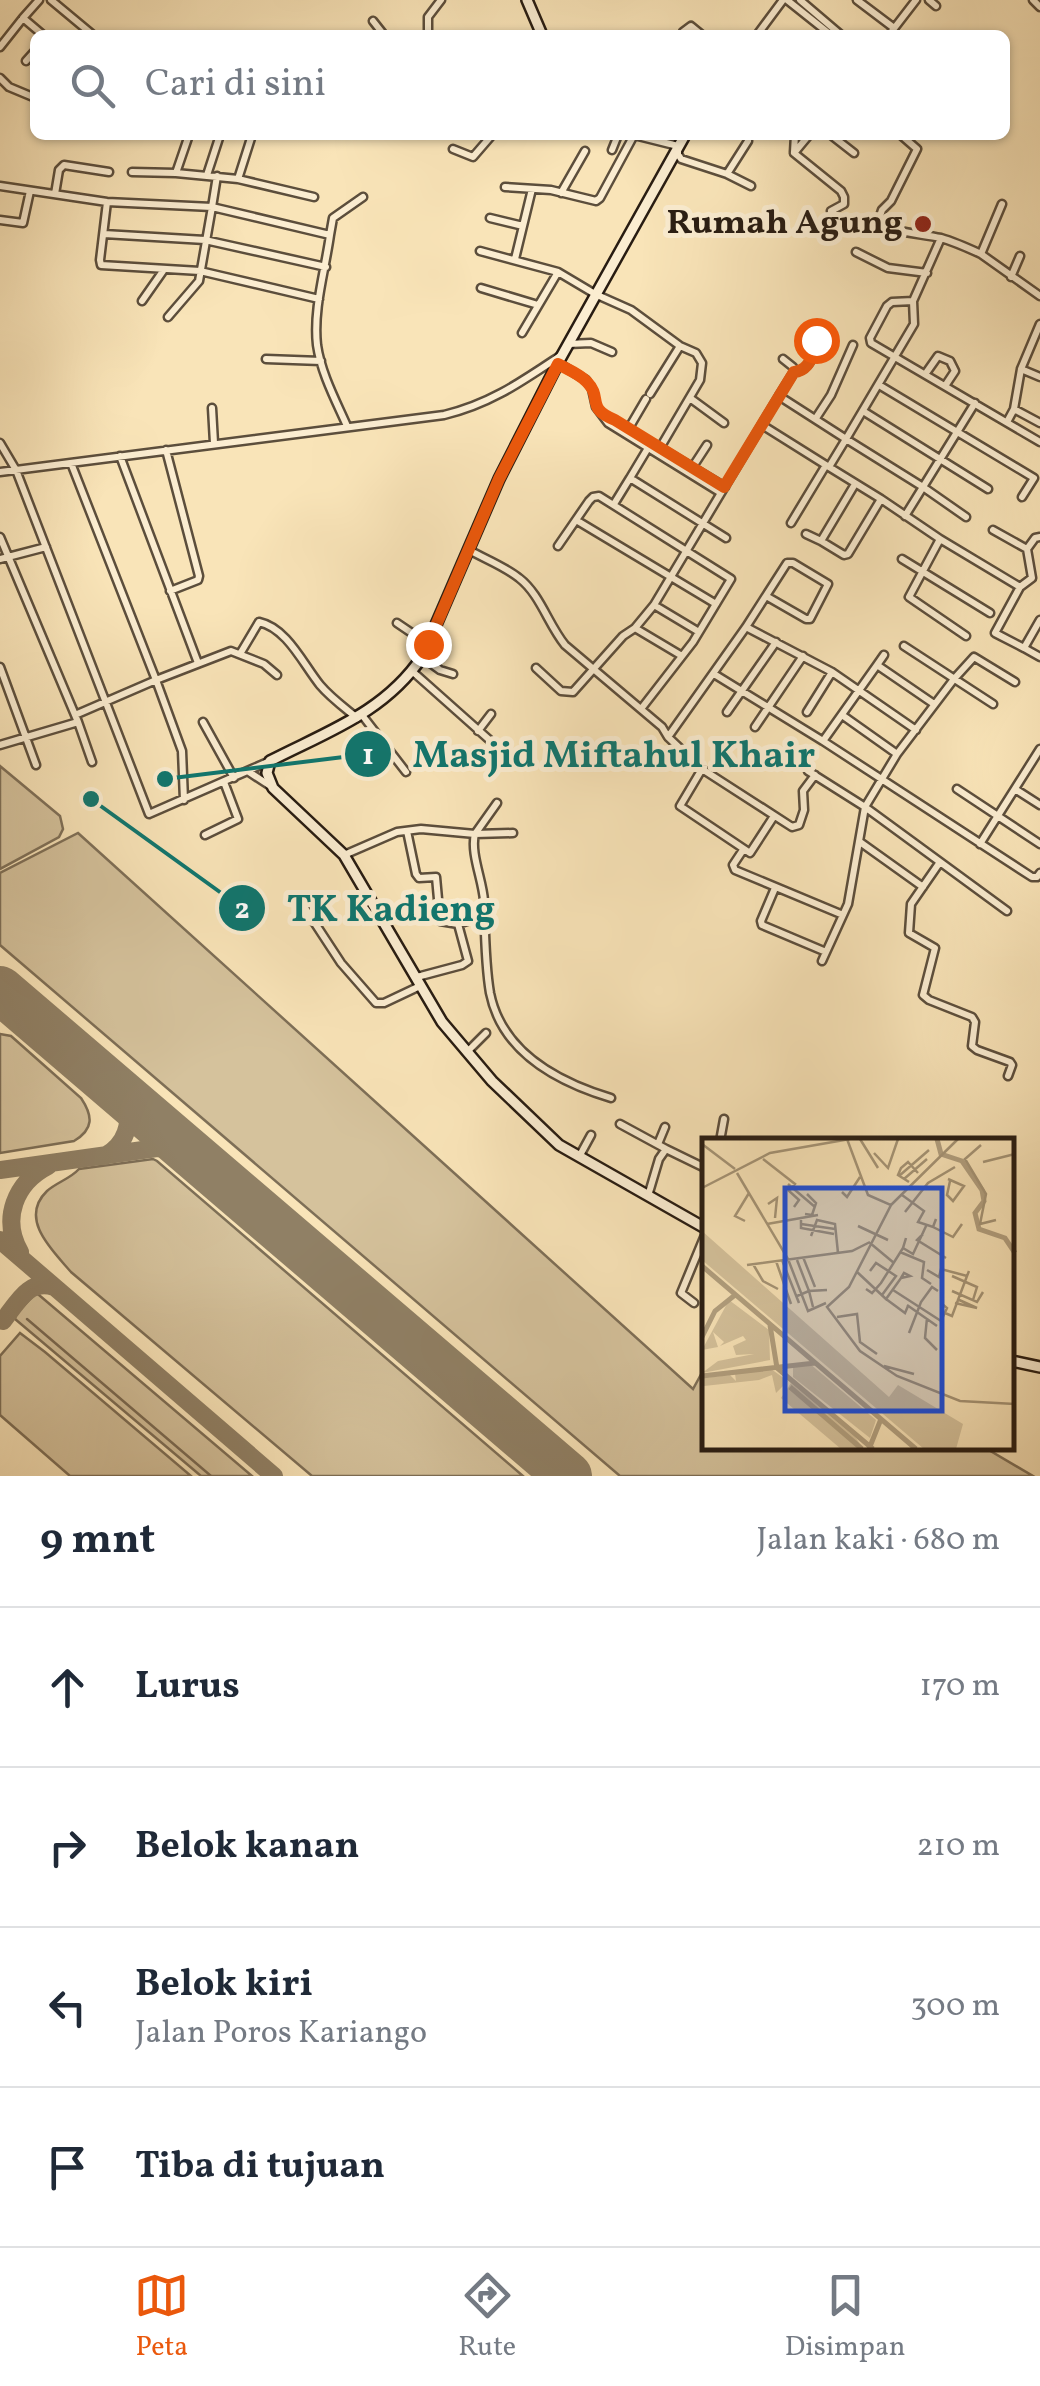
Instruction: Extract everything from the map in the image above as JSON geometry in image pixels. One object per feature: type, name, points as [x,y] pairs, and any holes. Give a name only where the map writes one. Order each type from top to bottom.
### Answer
[{"type":"main road","points":[[528,0],[540,30]]},
{"type":"main road","points":[[682,140],[499,479],[422,657],[412,671],[359,717],[270,761],[267,772],[273,788],[344,855],[442,1022],[492,1081],[548,1134],[579,1157],[702,1230]]},
{"type":"main road","points":[[1015,1362],[1040,1367]]},
{"type":"street","points":[[0,48],[39,0]]},
{"type":"street","points":[[51,0],[87,30]]},
{"type":"street","points":[[430,30],[430,12],[441,0]]},
{"type":"street","points":[[762,30],[785,0],[824,30]]},
{"type":"street","points":[[800,0],[835,30]]},
{"type":"street","points":[[857,0],[889,30]]},
{"type":"street","points":[[893,30],[916,0]]},
{"type":"street","points":[[1033,0],[1040,7]]},
{"type":"street","points":[[23,18],[36,30]]},
{"type":"street","points":[[373,21],[380,30]]},
{"type":"street","points":[[26,62],[30,57]]},
{"type":"street","points":[[0,78],[9,87],[30,96]]},
{"type":"street","points":[[176,174],[187,140]]},
{"type":"street","points":[[207,175],[218,140]]},
{"type":"street","points":[[238,179],[250,140]]},
{"type":"street","points":[[453,149],[473,157],[488,140]]},
{"type":"street","points":[[612,150],[616,140]]},
{"type":"street","points":[[505,187],[561,192],[596,201],[631,140]]},
{"type":"street","points":[[654,140],[678,146],[681,159],[751,186]]},
{"type":"street","points":[[794,154],[795,140]]},
{"type":"street","points":[[794,154],[805,140]]},
{"type":"street","points":[[837,140],[854,153]]},
{"type":"street","points":[[907,140],[917,149],[891,201],[882,210],[880,225],[942,238],[981,254],[1040,296]]},
{"type":"street","points":[[728,174],[748,141]]},
{"type":"street","points":[[561,192],[585,151]]},
{"type":"street","points":[[794,154],[841,191],[844,204],[831,211]]},
{"type":"street","points":[[55,194],[59,170],[64,165],[109,172]]},
{"type":"street","points":[[132,172],[217,176],[314,197]]},
{"type":"street","points":[[168,317],[198,281],[217,176]]},
{"type":"street","points":[[0,186],[107,202],[212,207],[330,235]]},
{"type":"street","points":[[515,259],[532,190]]},
{"type":"street","points":[[0,220],[23,224],[30,191]]},
{"type":"street","points":[[347,426],[317,344],[320,300],[333,218],[363,197]]},
{"type":"street","points":[[107,202],[102,265],[200,271],[320,300]]},
{"type":"street","points":[[981,254],[1002,204]]},
{"type":"street","points":[[490,218],[523,226]]},
{"type":"street","points":[[104,234],[205,240],[326,267]]},
{"type":"street","points":[[791,522],[914,324],[914,301],[942,238]]},
{"type":"street","points":[[480,251],[558,272],[631,310],[696,353],[702,364],[700,380],[660,448]]},
{"type":"street","points":[[856,252],[888,268],[926,274]]},
{"type":"street","points":[[1011,276],[1020,256]]},
{"type":"street","points":[[142,300],[163,270]]},
{"type":"street","points":[[522,333],[558,272]]},
{"type":"street","points":[[481,288],[538,305]]},
{"type":"street","points":[[914,301],[892,302],[870,338],[873,345],[1040,442]]},
{"type":"street","points":[[1007,422],[1014,409],[1021,369],[1040,324]]},
{"type":"street","points":[[536,668],[551,684],[570,694],[654,605],[794,372],[804,369],[818,346],[804,332]]},
{"type":"street","points":[[0,472],[444,414],[464,410],[510,390],[566,349],[591,343],[612,352]]},
{"type":"street","points":[[816,418],[853,345]]},
{"type":"street","points":[[628,428],[680,346]]},
{"type":"street","points":[[925,374],[938,356],[950,361],[954,372],[945,386]]},
{"type":"street","points":[[266,358],[321,361]]},
{"type":"street","points":[[782,359],[794,372]]},
{"type":"street","points":[[558,364],[586,380],[596,407],[608,423],[723,490]]},
{"type":"street","points":[[1021,369],[1040,376]]},
{"type":"street","points":[[878,385],[1034,478],[1022,497]]},
{"type":"street","points":[[779,396],[966,517]]},
{"type":"street","points":[[690,398],[724,423]]},
{"type":"street","points":[[906,516],[975,403]]},
{"type":"street","points":[[212,408],[214,443]]},
{"type":"street","points":[[1014,409],[1040,423]]},
{"type":"street","points":[[863,410],[988,489]]},
{"type":"street","points":[[603,416],[723,490]]},
{"type":"street","points":[[762,424],[1020,587]]},
{"type":"street","points":[[0,444],[16,470],[149,814],[270,761]]},
{"type":"street","points":[[692,468],[708,444]]},
{"type":"street","points":[[614,504],[648,448]]},
{"type":"street","points":[[166,450],[199,576],[198,580],[170,591]]},
{"type":"street","points":[[120,456],[198,663]]},
{"type":"street","points":[[71,462],[182,751],[184,800]]},
{"type":"street","points":[[630,478],[726,538]]},
{"type":"street","points":[[821,540],[855,484]]},
{"type":"street","points":[[558,546],[593,497],[599,496],[732,579],[699,632],[641,710]]},
{"type":"street","points":[[806,534],[848,554],[881,499]]},
{"type":"street","points":[[576,520],[716,604]]},
{"type":"street","points":[[993,530],[1027,549]]},
{"type":"street","points":[[0,537],[4,558],[92,762]]},
{"type":"street","points":[[1032,578],[1027,549],[1040,537]]},
{"type":"street","points":[[940,539],[910,598],[966,636]]},
{"type":"street","points":[[4,558],[46,547]]},
{"type":"street","points":[[468,550],[520,578],[564,644],[662,726],[668,737],[702,768],[792,827],[799,825],[811,774],[865,807],[1008,911]]},
{"type":"street","points":[[902,559],[990,612]]},
{"type":"street","points":[[668,737],[788,562],[828,584],[810,619],[766,596]]},
{"type":"street","points":[[1040,573],[1020,587],[995,633],[1040,657]]},
{"type":"street","points":[[654,605],[699,632]]},
{"type":"street","points":[[1024,648],[1040,620]]},
{"type":"street","points":[[240,654],[259,622],[264,622],[286,638],[323,689],[359,717],[406,772]]},
{"type":"street","points":[[397,623],[428,644]]},
{"type":"street","points":[[746,626],[832,672],[916,730]]},
{"type":"street","points":[[635,628],[682,656]]},
{"type":"street","points":[[728,712],[776,642]]},
{"type":"street","points":[[904,646],[993,704]]},
{"type":"street","points":[[0,745],[76,718],[106,700],[230,652],[270,668],[277,675]]},
{"type":"street","points":[[824,741],[884,654]]},
{"type":"street","points":[[755,726],[803,656]]},
{"type":"street","points":[[422,657],[453,674]]},
{"type":"street","points":[[822,961],[848,904],[865,807],[897,754],[974,657],[1015,682]]},
{"type":"street","points":[[877,665],[934,704]]},
{"type":"street","points":[[0,667],[36,764]]},
{"type":"street","points":[[412,671],[494,744]]},
{"type":"street","points":[[807,712],[832,672]]},
{"type":"street","points":[[714,674],[1032,877],[1040,873]]},
{"type":"street","points":[[478,731],[491,714]]},
{"type":"street","points":[[842,715],[897,754]]},
{"type":"street","points":[[203,722],[234,778]]},
{"type":"street","points":[[980,844],[1015,789],[1036,765],[1040,748]]},
{"type":"street","points":[[702,768],[680,806],[743,850],[751,852],[774,816]]},
{"type":"street","points":[[248,771],[273,788]]},
{"type":"street","points":[[204,835],[238,819],[224,782]]},
{"type":"street","points":[[958,789],[1040,844]]},
{"type":"street","points":[[1015,789],[1040,805]]},
{"type":"street","points":[[497,802],[473,841],[483,884],[491,995],[498,1018],[506,1034],[540,1067],[578,1088],[611,1098]]},
{"type":"street","points":[[344,855],[390,834],[421,829],[513,834]]},
{"type":"street","points":[[407,831],[416,874],[419,878],[436,877],[440,922],[458,924],[484,915]]},
{"type":"street","points":[[860,842],[923,887]]},
{"type":"street","points":[[743,850],[734,868],[842,915]]},
{"type":"street","points":[[940,862],[911,904],[908,930],[935,948],[924,996],[972,1016],[972,1046],[1010,1062],[1008,1076]]},
{"type":"street","points":[[775,888],[762,925],[826,952]]},
{"type":"street","points":[[304,906],[341,963],[376,1004],[468,961],[458,924]]},
{"type":"street","points":[[467,1052],[486,1033]]},
{"type":"street","points":[[721,1138],[724,1119]]},
{"type":"street","points":[[620,1124],[702,1167]]},
{"type":"street","points":[[648,1196],[665,1127]]},
{"type":"street","points":[[579,1157],[592,1135]]},
{"type":"street","points":[[694,1303],[680,1293],[702,1239]]},
{"type":"shaded area","points":[[0,766],[60,816],[63,829],[59,837],[0,869]]},
{"type":"shaded area","points":[[78,833],[693,1389],[702,1372],[702,1451],[990,1451],[1033,1476],[620,1476],[0,945],[0,873]]},
{"type":"shaded area","points":[[0,1034],[11,1036],[81,1098],[90,1122],[81,1136],[74,1141],[0,1153]]},
{"type":"shaded area","points":[[153,1159],[523,1476],[312,1476],[71,1272],[41,1234],[36,1213],[39,1202],[47,1191],[79,1169]]},
{"type":"shaded area","points":[[36,1293],[252,1476],[201,1476],[15,1319]]},
{"type":"shaded area","points":[[20,1333],[191,1476],[70,1476],[0,1415],[0,1356]]},
{"type":"waterway","points":[[27,1319],[211,1476]]},
{"type":"taxiway","points":[[0,997],[16,1004]]},
{"type":"taxiway","points":[[105,1156],[126,1133],[129,1101]]},
{"type":"taxiway","points":[[0,1170],[157,1148],[181,1149],[194,1156]]},
{"type":"taxiway","points":[[20,1252],[12,1227],[14,1203],[27,1182],[48,1166]]},
{"type":"taxiway","points":[[0,1240],[274,1476]]},
{"type":"taxiway","points":[[3,1321],[31,1289],[54,1287]]},
{"type":"runway","points":[[0,990],[568,1476]]},
{"type":"place","name":"Rumah Agung","points":[[923,224]]},
{"type":"place","name":"Masjid Miftahul Khair","points":[[165,779]]},
{"type":"place","name":"TK Kadieng","points":[[91,799]]},
{"type":"route","points":[[428,644],[499,479],[558,364],[586,380],[603,416],[724,487],[794,372],[808,366],[818,346],[816,340]]}]
